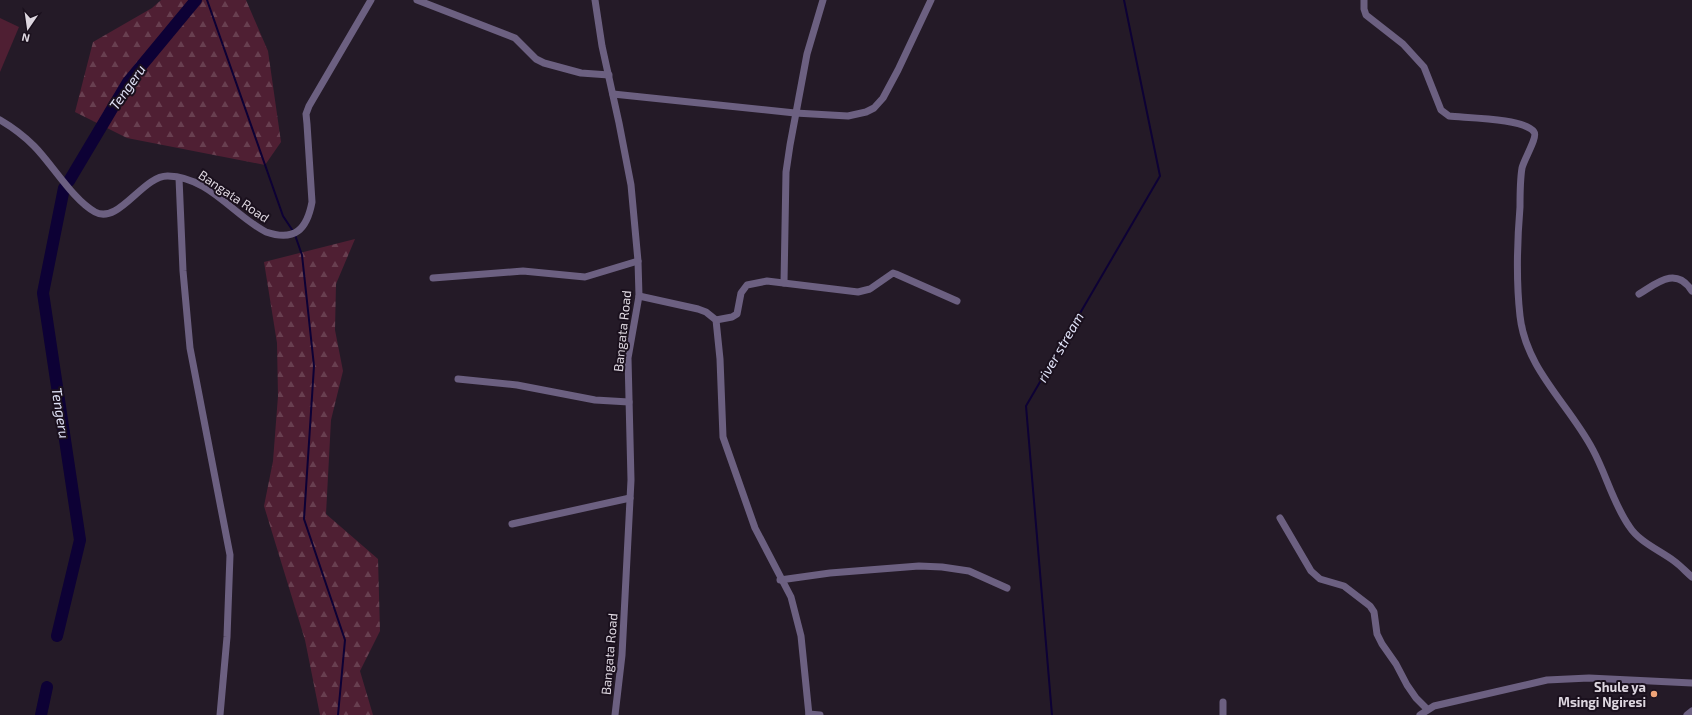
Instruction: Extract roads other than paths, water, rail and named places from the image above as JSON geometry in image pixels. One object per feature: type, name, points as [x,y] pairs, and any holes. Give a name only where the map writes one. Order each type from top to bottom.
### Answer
[{"type":"street","name":"Bangata Road","points":[[0,120],[34,146],[71,190],[96,212],[106,214],[115,211],[157,179],[167,176],[186,179],[200,185],[266,232],[279,236],[294,234],[304,227],[310,214],[312,202],[306,114],[313,99],[371,0]]},
{"type":"street","points":[[417,0],[515,38],[536,59],[544,63],[581,73],[609,75]]},
{"type":"street","name":"Bangata Road","points":[[595,0],[602,46],[631,185],[637,235],[639,296],[628,358],[630,498],[622,661],[615,715]]},
{"type":"street","points":[[784,282],[786,172],[795,114],[807,54],[823,0]]},
{"type":"street","points":[[613,94],[795,114],[848,116],[866,112],[874,108],[882,98],[898,70],[931,0]]},
{"type":"street","points":[[1364,0],[1366,15],[1403,44],[1424,67],[1444,114],[1449,116],[1512,122],[1530,128],[1535,133],[1535,138],[1527,151],[1522,168],[1517,242],[1520,318],[1532,358],[1545,381],[1592,448],[1613,496],[1629,526],[1644,542],[1676,562],[1692,577]]},
{"type":"street","points":[[179,178],[183,263],[190,348],[230,555],[227,637],[220,715]]},
{"type":"street","points":[[433,278],[523,271],[585,277],[638,261]]},
{"type":"street","points":[[716,320],[732,318],[737,314],[741,294],[747,285],[767,282],[784,282],[858,292],[870,289],[892,274],[896,274],[957,301]]},
{"type":"street","points":[[1639,294],[1661,280],[1671,278],[1684,281],[1692,291]]},
{"type":"street","points":[[639,296],[698,309],[713,316],[716,320],[719,344],[721,422],[724,442],[752,522],[780,580],[791,597],[801,636],[808,715],[820,715]]},
{"type":"street","points":[[458,379],[517,385],[595,400],[629,402]]},
{"type":"street","points":[[512,524],[630,498]]},
{"type":"street","points":[[1280,518],[1311,571],[1320,579],[1348,589],[1370,606],[1374,612],[1378,634],[1382,644],[1416,698],[1427,709]]},
{"type":"street","points":[[780,580],[830,573],[919,566],[942,567],[969,571],[1007,588]]},
{"type":"street","points":[[1420,715],[1427,709],[1434,706],[1547,680],[1589,678],[1692,683]]},
{"type":"street","points":[[1222,702],[1223,715]]},
{"type":"street","points":[[1687,715],[1692,711]]},
{"type":"waterway","name":"Tengeru","points":[[69,181],[128,82],[196,0]]},
{"type":"waterway","points":[[207,0],[283,216],[293,231]]},
{"type":"waterway","name":"river stream","points":[[1052,715],[1026,406],[1160,176],[1124,0]]},
{"type":"waterway","name":"Tengeru","points":[[57,636],[80,540],[43,293],[64,188]]},
{"type":"waterway","points":[[295,235],[302,255],[314,366],[304,519],[345,640],[338,715]]},
{"type":"waterway","name":"Tengeru","points":[[41,715],[47,687]]},
{"type":"place","name":"Shule ya Msingi Ngiresi","points":[[1654,694]]}]
